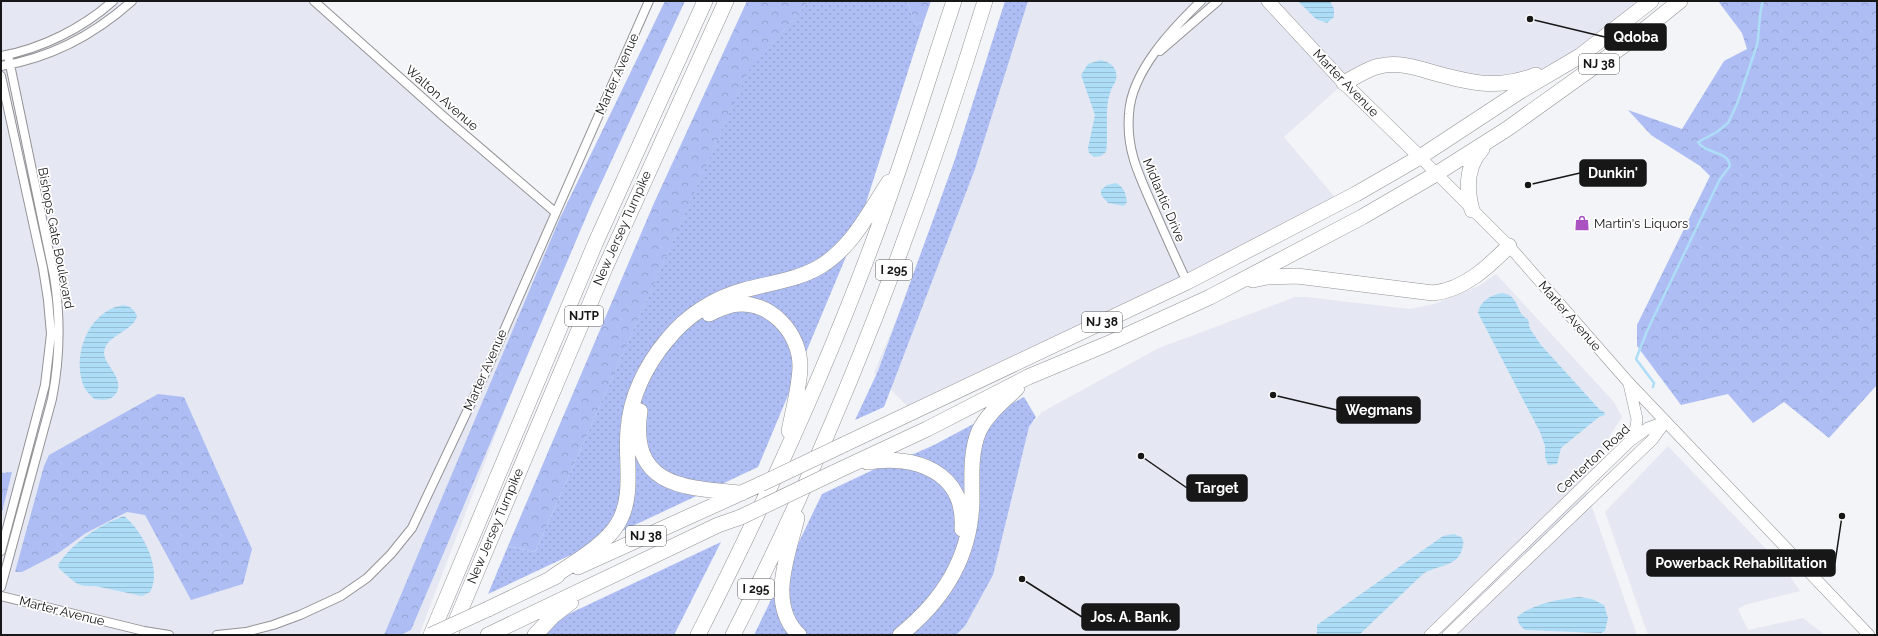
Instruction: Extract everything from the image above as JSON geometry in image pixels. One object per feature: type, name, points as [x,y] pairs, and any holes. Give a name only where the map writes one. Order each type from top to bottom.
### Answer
[{"type":"highway","name":"New Jersey Turnpike","points":[[430,635],[595,244],[706,1]]},
{"type":"highway","name":"New Jersey Turnpike","points":[[450,635],[605,268],[726,1]]},
{"type":"highway","name":"I 295","points":[[698,635],[785,456],[852,297],[900,167],[954,1]]},
{"type":"highway","name":"I 295","points":[[733,635],[804,489],[831,426],[902,248],[951,112],[986,1]]},
{"type":"highway","name":"NJ 38","points":[[430,635],[550,579],[742,493],[1187,282],[1356,194],[1420,157],[1519,92],[1580,56],[1651,1]]},
{"type":"highway","name":"NJ 38","points":[[488,635],[718,525],[741,517],[927,429],[1028,377],[1107,344],[1233,286],[1362,217],[1436,174],[1487,142],[1557,95],[1630,41],[1680,1]]},
{"type":"highway","points":[[1344,83],[1371,68],[1391,65],[1418,68],[1465,82],[1482,85],[1499,85],[1530,77],[1580,56]]},
{"type":"highway","points":[[1472,210],[1468,188],[1471,162],[1487,142]]},
{"type":"highway","points":[[550,579],[607,538],[618,524],[625,508],[628,489],[628,429],[631,410],[646,371],[667,339],[694,314],[714,302],[743,290],[802,275],[820,266],[836,255],[862,224],[873,205],[900,167]]},
{"type":"highway","points":[[1233,286],[1267,277],[1297,276],[1426,292],[1441,292],[1465,283],[1494,261],[1509,246]]},
{"type":"highway","points":[[742,493],[701,490],[673,483],[660,476],[649,466],[642,453],[638,438],[641,407],[654,374],[676,342],[689,328],[703,317],[734,305],[749,305],[763,309],[776,316],[786,326],[794,338],[800,368],[785,456]]},
{"type":"highway","points":[[900,635],[925,613],[960,560],[970,530],[972,461],[976,440],[985,420],[1028,377]]},
{"type":"highway","points":[[838,471],[862,462],[897,459],[913,462],[941,475],[952,487],[959,500],[963,516],[962,532],[950,566],[928,598],[898,628],[888,635]]},
{"type":"highway","points":[[799,635],[793,629],[785,615],[782,600],[782,584],[804,489]]},
{"type":"highway","points":[[535,635],[553,616],[594,585]]},
{"type":"highway","points":[[694,635],[708,616]]},
{"type":"main road","name":"Marter Avenue","points":[[1268,1],[1344,83],[1509,246],[1629,383],[1869,635]]},
{"type":"main road","points":[[1629,383],[1637,419],[1636,427],[1630,441]]},
{"type":"main road","name":"Centerton Road","points":[[1430,635],[1630,441],[1648,428],[1666,422]]},
{"type":"main road","name":"Centerton Road","points":[[1448,635],[1652,440],[1666,422]]},
{"type":"street","points":[[4,56],[36,47],[97,14],[113,1]]},
{"type":"street","points":[[5,65],[30,60],[77,40],[103,24],[132,1]]},
{"type":"street","name":"Walton Avenue","points":[[314,1],[443,116],[555,212]]},
{"type":"street","name":"Marter Avenue","points":[[217,635],[246,632],[274,625],[328,603],[367,578],[402,542],[412,528],[488,367],[649,1]]},
{"type":"street","name":"Midlantic Drive","points":[[1187,282],[1134,163],[1129,142],[1129,113],[1135,90],[1146,66],[1171,30],[1201,1]]},
{"type":"street","name":"Midlantic Drive","points":[[1152,58],[1191,26],[1218,1]]},
{"type":"street","points":[[97,14],[103,24]]},
{"type":"street","name":"Bishops Gate Boulevard","points":[[1,588],[52,399],[58,368],[59,337],[58,307],[54,276],[4,56]]},
{"type":"street","name":"Bishops Gate Boulevard","points":[[1,76],[44,273],[48,300],[50,334],[45,385],[1,551]]},
{"type":"street","name":"Marter Avenue","points":[[1,596],[138,630],[169,635]]},
{"type":"shaded area","points":[[1,1],[316,1],[512,176],[577,229],[529,347],[419,635],[1,635]]},
{"type":"shaded area","points":[[1009,1],[1651,1],[1580,56],[1515,81],[1404,66],[1344,83],[1284,137],[1339,202],[913,412],[874,373],[913,279],[970,128]]},
{"type":"shaded area","points":[[1298,1],[1330,1],[1334,9],[1334,17],[1327,23],[1316,19]]},
{"type":"shaded area","points":[[1100,60],[1108,62],[1112,66],[1115,70],[1116,81],[1111,90],[1107,107],[1106,152],[1101,156],[1094,157],[1089,153],[1088,148],[1095,115],[1081,75],[1088,64]]},
{"type":"shaded area","points":[[1116,183],[1123,189],[1125,194],[1127,202],[1124,206],[1108,203],[1101,195],[1101,190],[1107,185]]},
{"type":"shaded area","points":[[1496,274],[1614,402],[1622,417],[1606,442],[1585,487],[1637,635],[956,635],[965,626],[1020,461],[1029,427],[1042,412],[1159,348],[1295,297],[1410,309],[1434,304],[1479,286]]},
{"type":"shaded area","points":[[1502,293],[1512,297],[1521,314],[1528,319],[1530,329],[1541,345],[1600,410],[1604,412],[1605,415],[1599,417],[1561,448],[1557,464],[1548,465],[1545,457],[1545,446],[1540,432],[1478,313],[1481,305],[1487,299]]},
{"type":"shaded area","points":[[123,305],[132,308],[135,311],[137,316],[135,321],[131,326],[110,341],[104,352],[107,362],[117,378],[118,389],[115,395],[111,398],[102,400],[94,399],[86,391],[80,372],[82,347],[86,336],[101,316],[111,309]]},
{"type":"shaded area","points":[[1668,446],[1784,568],[1800,591],[1745,605],[1738,609],[1748,630],[1803,618],[1825,635],[1648,635],[1605,512]]},
{"type":"shaded area","points":[[124,516],[131,522],[144,540],[149,551],[154,572],[150,592],[142,596],[95,586],[80,585],[74,582],[60,569],[58,565],[78,542],[105,524]]},
{"type":"shaded area","points":[[1454,534],[1463,539],[1463,547],[1460,555],[1446,565],[1423,574],[1359,635],[1317,635],[1317,625],[1443,536]]},
{"type":"shaded area","points":[[1579,597],[1592,599],[1604,605],[1608,618],[1605,631],[1601,633],[1525,630],[1519,624],[1517,617],[1523,612],[1538,605]]},
{"type":"green space","points":[[665,1],[685,1],[592,203],[411,630],[400,635],[384,635],[560,218]]},
{"type":"green space","points":[[747,1],[809,1],[748,72],[535,552],[508,546],[654,203]]},
{"type":"green space","points":[[809,1],[907,1],[916,25],[924,21],[858,228],[758,467],[488,594],[508,546],[535,552],[748,71]]},
{"type":"green space","points":[[907,1],[931,1],[924,21],[916,25]]},
{"type":"green space","points":[[1005,1],[1028,1],[975,169],[884,407],[855,420],[878,371],[954,162]]},
{"type":"green space","points":[[1718,1],[1877,1],[1877,385],[1829,438],[1784,402],[1753,423],[1728,394],[1681,405],[1637,346],[1637,325],[1710,176],[1700,166],[1651,135],[1628,110],[1682,129],[1724,61],[1747,49],[1742,33]]},
{"type":"green space","points":[[158,394],[184,397],[252,549],[243,584],[191,600],[145,515],[127,512],[86,533],[57,554],[22,572],[15,572],[44,466],[49,455]]},
{"type":"green space","points":[[1024,397],[1036,417],[1029,427],[993,575],[965,626],[956,635],[754,635],[822,494],[892,461],[934,445]]},
{"type":"green space","points":[[12,472],[1,516],[1,473]]},
{"type":"green space","points":[[721,542],[674,635],[524,635]]},
{"type":"waterway","points":[[1653,387],[1654,383],[1636,359],[1647,331],[1720,179],[1730,166],[1729,161],[1726,158],[1706,149],[1698,142],[1717,132],[1728,123],[1737,104],[1757,45],[1760,12],[1763,1]]},
{"type":"place","name":"Qdoba","points":[[1530,19]]},
{"type":"place","name":"Dunkin'","points":[[1528,185]]},
{"type":"place","name":"Martin's Liquors","points":[[1582,223]]},
{"type":"place","name":"Wegmans","points":[[1273,395]]},
{"type":"place","name":"Target","points":[[1141,456]]},
{"type":"place","name":"Powerback Rehabilitation","points":[[1842,516]]},
{"type":"place","name":"Jos. A. Bank.","points":[[1022,579]]}]
